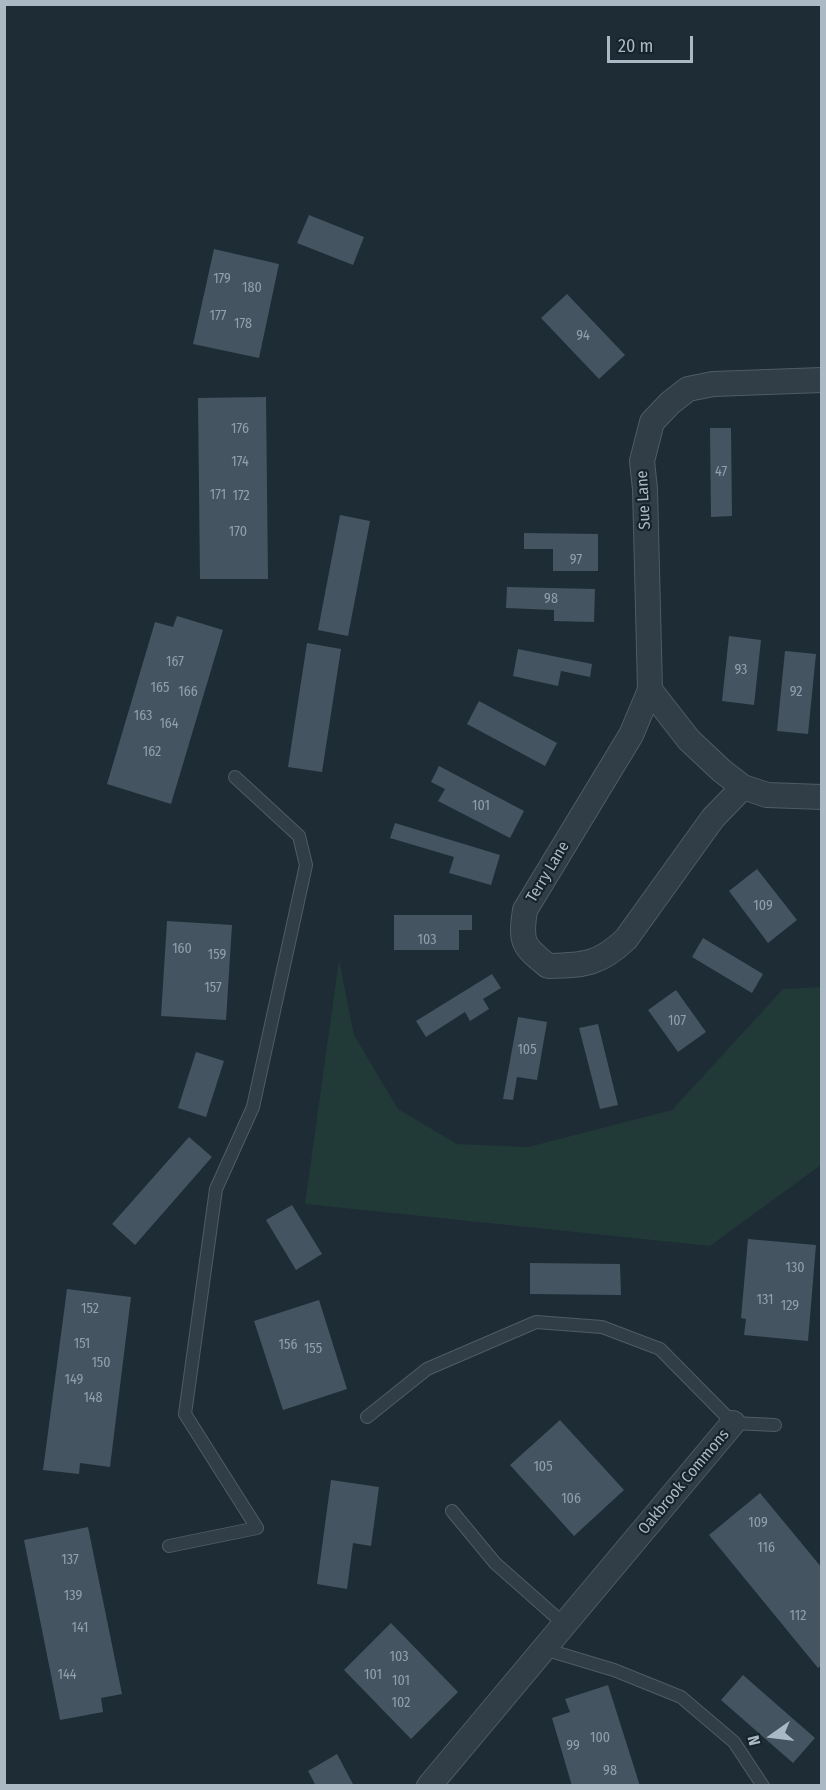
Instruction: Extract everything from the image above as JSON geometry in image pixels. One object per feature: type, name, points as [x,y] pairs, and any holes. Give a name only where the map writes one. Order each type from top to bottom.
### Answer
[{"type":"street","name":"Sue Lane","points":[[650,690],[645,489],[642,461],[652,422],[670,403],[688,389],[713,384],[822,380]]},
{"type":"street","points":[[650,690],[689,740],[743,787],[767,795],[822,797]]},
{"type":"street","name":"Terry Lane","points":[[650,690],[631,735],[525,910],[522,928],[527,949],[548,966],[583,965],[611,953],[626,939],[713,818],[743,787]]},
{"type":"street","name":"Oakbrook Commons","points":[[429,1785],[733,1423]]},
{"type":"lane","points":[[169,1546],[257,1528],[184,1414],[216,1189],[253,1107],[306,865],[299,836],[235,777]]},
{"type":"lane","name":"Oakbrook Commons","points":[[367,1417],[427,1369],[536,1322],[602,1327],[660,1349],[733,1423]]},
{"type":"lane","points":[[733,1423],[775,1425]]},
{"type":"lane","points":[[452,1511],[495,1563],[564,1624]]},
{"type":"lane","points":[[544,1649],[614,1670],[681,1697],[734,1742],[763,1785]]},
{"type":"green space","points":[[339,960],[354,1035],[398,1109],[457,1144],[528,1147],[672,1110],[783,989],[821,987],[821,1165],[710,1246],[305,1204]]},
{"type":"building","points":[[309,215],[364,237],[353,265],[297,243]]},
{"type":"building","points":[[214,249],[279,264],[259,358],[193,344]]},
{"type":"building","points":[[567,294],[625,355],[599,379],[541,318]]},
{"type":"building","points":[[266,397],[268,579],[200,579],[198,398]]},
{"type":"building","points":[[710,428],[731,428],[732,516],[711,517]]},
{"type":"building","points":[[340,515],[370,521],[348,636],[318,630]]},
{"type":"building","points":[[524,533],[598,534],[598,571],[553,571],[553,549],[524,549]]},
{"type":"building","points":[[507,587],[595,589],[594,622],[554,621],[554,610],[506,608]]},
{"type":"building","points":[[177,616],[223,630],[171,804],[107,784],[155,622],[173,627]]},
{"type":"building","points":[[729,636],[761,640],[754,705],[722,701]]},
{"type":"building","points":[[307,643],[341,649],[322,772],[288,767]]},
{"type":"building","points":[[518,649],[592,664],[590,677],[561,671],[558,686],[513,676]]},
{"type":"building","points":[[785,651],[816,654],[808,734],[777,731]]},
{"type":"building","points":[[479,701],[557,743],[545,766],[467,724]]},
{"type":"building","points":[[439,766],[524,811],[510,838],[438,801],[445,789],[431,782]]},
{"type":"building","points":[[395,823],[500,855],[491,885],[449,873],[454,857],[390,838]]},
{"type":"building","points":[[757,869],[797,920],[768,943],[729,891]]},
{"type":"building","points":[[394,915],[472,915],[472,930],[459,930],[459,950],[394,950]]},
{"type":"building","points":[[167,921],[232,925],[226,1020],[161,1016]]},
{"type":"building","points":[[703,938],[763,974],[752,993],[692,957]]},
{"type":"building","points":[[492,974],[501,988],[483,999],[489,1009],[470,1021],[465,1012],[426,1037],[416,1021]]},
{"type":"building","points":[[676,990],[706,1032],[678,1052],[648,1010]]},
{"type":"building","points":[[518,1017],[547,1022],[537,1080],[517,1077],[513,1100],[503,1099]]},
{"type":"building","points":[[598,1024],[618,1105],[600,1109],[579,1028]]},
{"type":"building","points":[[196,1052],[224,1061],[206,1117],[178,1108]]},
{"type":"building","points":[[189,1137],[212,1157],[135,1245],[112,1224]]},
{"type":"building","points":[[292,1205],[322,1254],[296,1270],[266,1220]]},
{"type":"building","points":[[748,1239],[816,1245],[808,1341],[744,1335],[746,1319],[741,1318]]},
{"type":"building","points":[[530,1263],[620,1264],[621,1295],[530,1294]]},
{"type":"building","points":[[67,1289],[131,1297],[110,1467],[80,1463],[79,1474],[43,1470]]},
{"type":"building","points":[[319,1300],[347,1389],[283,1410],[254,1321]]},
{"type":"building","points":[[560,1420],[624,1490],[574,1536],[510,1465]]},
{"type":"building","points":[[331,1480],[379,1487],[371,1546],[353,1543],[347,1589],[317,1584]]},
{"type":"building","points":[[760,1493],[822,1568],[822,1665],[818,1668],[709,1535]]},
{"type":"building","points":[[88,1527],[122,1694],[101,1698],[103,1712],[60,1720],[24,1540]]},
{"type":"building","points":[[391,1623],[458,1692],[411,1739],[344,1670]]},
{"type":"building","points":[[743,1675],[815,1738],[793,1763],[721,1700]]},
{"type":"building","points":[[608,1685],[640,1786],[572,1786],[552,1718],[570,1712],[565,1699]]},
{"type":"building","points":[[337,1754],[354,1786],[316,1786],[308,1771]]}]
